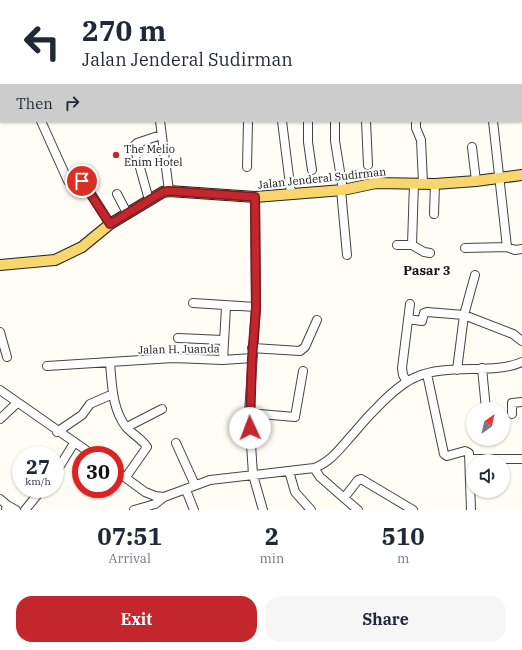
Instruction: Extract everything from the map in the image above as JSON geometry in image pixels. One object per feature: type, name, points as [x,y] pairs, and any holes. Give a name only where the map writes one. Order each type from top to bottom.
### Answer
[{"type":"main road","name":"Jalan Jenderal Sudirman","points":[[0,265],[55,260],[82,247],[126,213],[163,192],[169,191],[255,197],[342,190],[376,183],[435,184],[476,181],[522,175]]},
{"type":"street","points":[[41,122],[68,181],[71,183],[79,180],[85,183],[110,224]]},
{"type":"street","points":[[160,122],[169,191]]},
{"type":"street","points":[[247,167],[248,122]]},
{"type":"street","points":[[282,122],[291,193]]},
{"type":"street","points":[[308,122],[308,142],[312,170]]},
{"type":"street","points":[[335,122],[335,142],[342,190],[347,255]]},
{"type":"street","points":[[366,122],[368,165]]},
{"type":"street","points":[[412,245],[419,183],[421,140],[416,128],[416,122]]},
{"type":"street","points":[[493,122],[507,247]]},
{"type":"street","points":[[149,200],[134,146],[137,143],[161,135]]},
{"type":"street","points":[[472,147],[476,181]]},
{"type":"street","points":[[434,214],[435,184]]},
{"type":"street","points":[[117,194],[126,213]]},
{"type":"street","points":[[255,197],[256,308],[252,348],[249,413],[254,475],[263,510]]},
{"type":"street","points":[[397,245],[412,245],[424,252],[430,253]]},
{"type":"street","points":[[465,248],[507,247],[515,250],[522,249]]},
{"type":"street","points":[[457,370],[464,315],[475,275]]},
{"type":"street","points":[[193,303],[226,307],[256,308]]},
{"type":"street","points":[[406,382],[402,368],[410,304]]},
{"type":"street","points":[[223,360],[226,307]]},
{"type":"street","points":[[408,319],[422,321],[424,313],[427,312],[464,315],[513,334],[522,342]]},
{"type":"street","points":[[252,348],[300,351],[305,347],[317,320]]},
{"type":"street","points":[[0,332],[7,357]]},
{"type":"street","points":[[178,338],[224,340]]},
{"type":"street","name":"Jalan H. Juanda","points":[[47,366],[173,358],[223,360],[252,358]]},
{"type":"street","points":[[110,363],[113,394],[120,414],[127,427],[147,447],[126,477],[145,492],[155,496],[164,497]]},
{"type":"street","points":[[134,510],[154,504],[164,497],[210,480],[314,468],[332,457],[360,425],[406,382],[427,374],[522,364]]},
{"type":"street","points":[[482,368],[485,402]]},
{"type":"street","points":[[249,413],[295,417],[303,371]]},
{"type":"street","points":[[427,374],[444,454],[446,456],[467,451],[469,454]]},
{"type":"street","points":[[0,390],[79,446]]},
{"type":"street","points":[[57,432],[81,416],[90,404],[113,394]]},
{"type":"street","points":[[512,414],[512,403],[522,402]]},
{"type":"street","points":[[0,419],[17,403]]},
{"type":"street","points":[[127,427],[162,409]]},
{"type":"street","points":[[64,459],[74,443]]},
{"type":"street","points":[[176,443],[195,486]]},
{"type":"street","points":[[510,459],[522,459]]},
{"type":"street","points":[[314,468],[320,477],[358,510]]},
{"type":"street","points":[[289,471],[295,492],[311,510]]},
{"type":"street","points":[[344,498],[358,480],[361,479],[413,510]]},
{"type":"street","points":[[186,490],[194,510]]},
{"type":"street","points":[[25,510],[35,498]]},
{"type":"street","points":[[471,498],[471,510]]},
{"type":"street","points":[[0,499],[7,507],[16,510]]},
{"type":"place","name":"The Melio Enim Hotel","points":[[116,155]]},
{"type":"district","name":"Pasar 3","points":[[427,270]]},
{"type":"route","points":[[82,181],[85,183],[110,224],[163,192],[169,191],[255,197],[256,308],[249,413],[250,428]]}]
